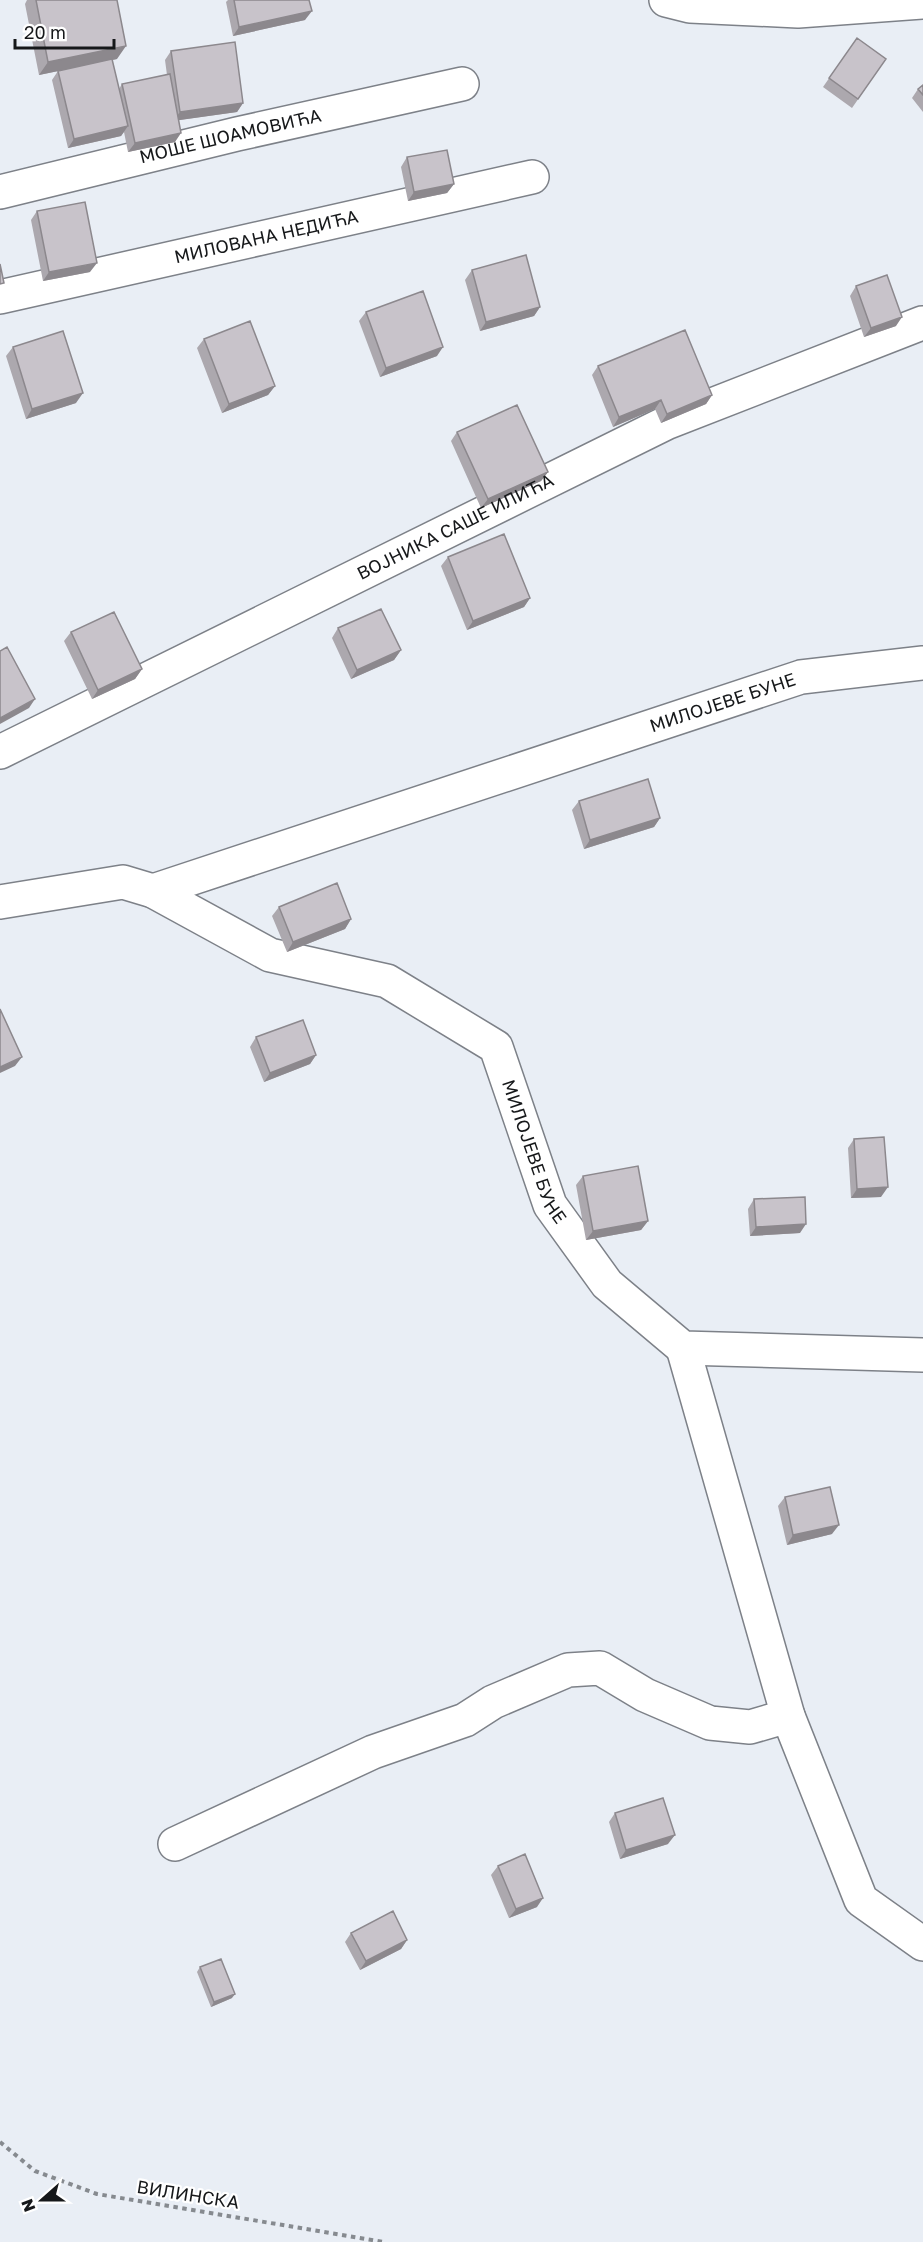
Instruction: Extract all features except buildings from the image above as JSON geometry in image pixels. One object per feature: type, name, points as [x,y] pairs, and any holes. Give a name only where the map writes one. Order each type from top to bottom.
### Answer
[{"type":"street","points":[[666,0],[690,6],[798,11],[923,2]]},
{"type":"street","name":"МОШЕ ШОАМОВИЋА","points":[[0,192],[462,84]]},
{"type":"street","name":"МИЛОВАНА НЕДИЋА","points":[[0,297],[532,177]]},
{"type":"street","name":"ВОЈНИКА САШЕ ИЛИЋА","points":[[0,752],[666,423],[922,323]]},
{"type":"street","name":"МИЛОЈЕВЕ БУНЕ","points":[[153,891],[801,677],[923,663]]},
{"type":"street","name":"МИЛОЈЕВЕ БУНЕ","points":[[0,902],[123,882],[153,891],[270,955],[387,981],[496,1047],[550,1205],[606,1284],[683,1348]]},
{"type":"street","points":[[923,1354],[683,1348],[788,1716],[861,1900],[923,1944]]},
{"type":"street","points":[[175,1844],[373,1752],[465,1720],[493,1701],[568,1670],[600,1668],[645,1695],[710,1723],[750,1728],[788,1716]]},
{"type":"path","name":"ВИЛИНСКА","points":[[0,2142],[34,2171],[97,2194],[384,2242]]}]
